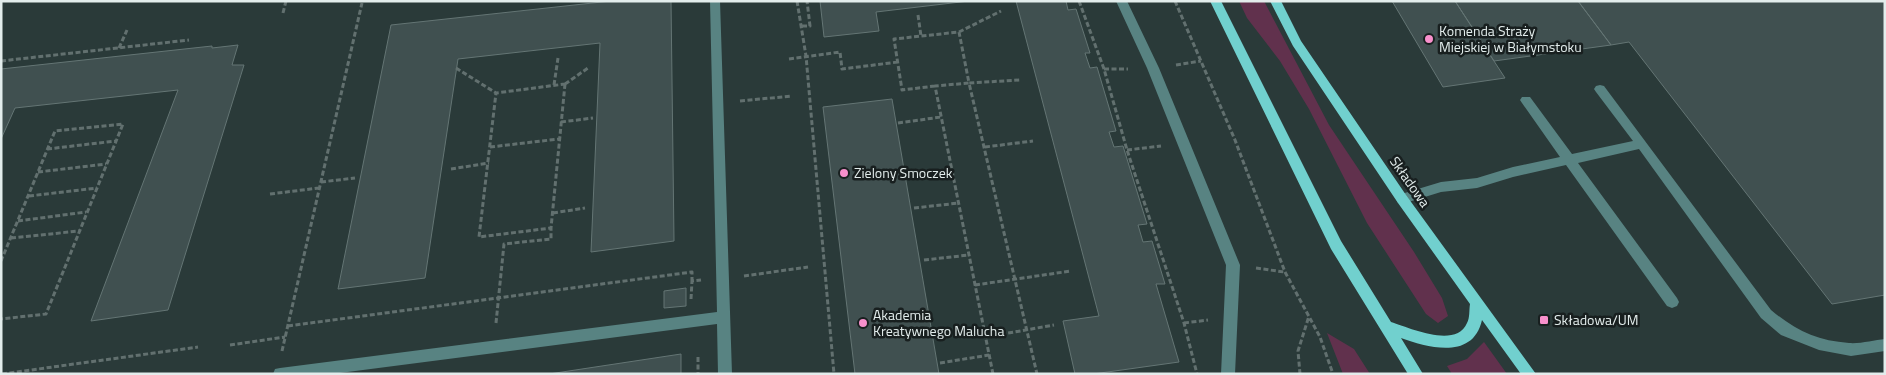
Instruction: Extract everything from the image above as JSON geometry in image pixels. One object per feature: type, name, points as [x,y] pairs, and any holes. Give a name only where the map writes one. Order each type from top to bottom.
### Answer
[{"type":"main road","points":[[1215,1],[1336,245],[1416,374]]},
{"type":"main road","name":"Składowa","points":[[1275,1],[1303,51],[1402,199],[1530,374]]},
{"type":"main road","points":[[1385,326],[1429,341],[1443,343],[1456,341],[1466,335],[1473,326],[1477,303]]},
{"type":"lane","points":[[714,1],[725,374]]},
{"type":"lane","points":[[1121,1],[1153,68],[1233,265],[1228,374]]},
{"type":"lane","points":[[1600,89],[1766,314],[1786,332],[1819,344],[1851,350],[1885,345]]},
{"type":"lane","points":[[1526,100],[1672,302]]},
{"type":"lane","points":[[1402,199],[1441,187],[1477,183],[1642,144]]},
{"type":"lane","points":[[280,374],[724,317]]},
{"type":"path","points":[[283,13],[286,1]]},
{"type":"path","points":[[796,1],[806,56],[834,374]]},
{"type":"path","points":[[802,26],[810,26],[807,1]]},
{"type":"path","points":[[1079,1],[1104,69],[1126,150],[1184,322],[1197,374]]},
{"type":"path","points":[[1175,1],[1235,140],[1285,272],[1320,337],[1333,374]]},
{"type":"path","points":[[280,356],[362,3]]},
{"type":"path","points":[[1001,11],[959,32],[894,39],[902,90],[1020,80]]},
{"type":"path","points":[[918,15],[921,36]]},
{"type":"path","points":[[119,48],[127,30]]},
{"type":"path","points":[[959,32],[969,83],[1037,374]]},
{"type":"path","points":[[1,61],[189,40]]},
{"type":"path","points":[[789,59],[840,52],[842,69],[898,62]]},
{"type":"path","points":[[554,85],[558,58]]},
{"type":"path","points":[[456,68],[496,93],[565,84],[588,68]]},
{"type":"path","points":[[494,346],[504,244],[550,239],[565,84]]},
{"type":"path","points":[[935,86],[993,374]]},
{"type":"path","points":[[496,93],[480,237],[551,228]]},
{"type":"path","points":[[717,103],[792,96]]},
{"type":"path","points":[[898,123],[942,117]]},
{"type":"path","points":[[561,122],[593,118]]},
{"type":"path","points":[[1,261],[55,131],[123,124],[46,314],[1,320]]},
{"type":"path","points":[[490,148],[559,139]]},
{"type":"path","points":[[47,149],[116,141]]},
{"type":"path","points":[[985,147],[1033,141]]},
{"type":"path","points":[[1126,150],[1183,143]]},
{"type":"path","points":[[451,168],[489,163]]},
{"type":"path","points":[[38,172],[106,164]]},
{"type":"path","points":[[321,182],[355,178]]},
{"type":"path","points":[[28,196],[97,188]]},
{"type":"path","points":[[270,194],[320,188]]},
{"type":"path","points":[[914,208],[959,203]]},
{"type":"path","points":[[552,213],[585,208]]},
{"type":"path","points":[[18,221],[87,212]]},
{"type":"path","points":[[10,238],[80,231]]},
{"type":"path","points":[[924,260],[969,255]]},
{"type":"path","points":[[975,285],[1071,271]]},
{"type":"path","points":[[288,326],[692,272],[692,281]]},
{"type":"path","points":[[1300,374],[1298,351],[1309,316]]},
{"type":"path","points":[[986,337],[1054,325]]},
{"type":"path","points":[[230,345],[285,337]]},
{"type":"path","points":[[2,374],[198,348]]},
{"type":"path","points":[[940,363],[989,355]]},
{"type":"shaded area","points":[[1239,1],[1264,1],[1329,125],[1414,252],[1442,298],[1448,316],[1438,323],[1426,314],[1367,223],[1309,109],[1280,61],[1247,18]]},
{"type":"shaded area","points":[[1327,333],[1354,349],[1370,374],[1343,374]]},
{"type":"shaded area","points":[[1484,342],[1507,374],[1452,374],[1447,366],[1467,359]]},
{"type":"building","points":[[611,1],[671,1],[674,241],[591,252],[600,43],[458,59],[425,278],[338,289],[391,25]]},
{"type":"building","points":[[820,1],[969,1],[876,12],[879,31],[824,37]]},
{"type":"building","points":[[1016,1],[1066,1],[1068,10],[1076,9],[1090,53],[1085,53],[1090,68],[1097,67],[1116,131],[1109,132],[1114,147],[1123,146],[1147,224],[1138,225],[1143,242],[1152,241],[1165,284],[1156,284],[1179,362],[1093,374],[1075,374],[1063,321],[1099,316]]},
{"type":"building","points":[[1392,1],[1455,1],[1505,78],[1443,87]]},
{"type":"building","points":[[1455,1],[1578,1],[1611,45],[1494,61]]},
{"type":"building","points":[[1578,1],[1885,1],[1885,295],[1832,304],[1629,42],[1611,45]]},
{"type":"building","points":[[238,45],[232,65],[244,65],[168,310],[91,321],[178,90],[15,108],[1,139],[1,69],[212,46],[212,48]]},
{"type":"building","points":[[892,99],[939,374],[855,374],[823,107]]},
{"type":"building","points":[[686,288],[686,306],[664,308],[664,291]]},
{"type":"building","points":[[681,354],[681,374],[549,374]]},
{"type":"place","name":"Komenda Straży Miejskiej w Białymstoku","points":[[1429,39]]},
{"type":"place","name":"Zielony Smoczek","points":[[844,173]]},
{"type":"place","name":"Składowa/UM","points":[[1544,320]]},
{"type":"place","name":"Akademia Kreatywnego Malucha","points":[[863,323]]}]
